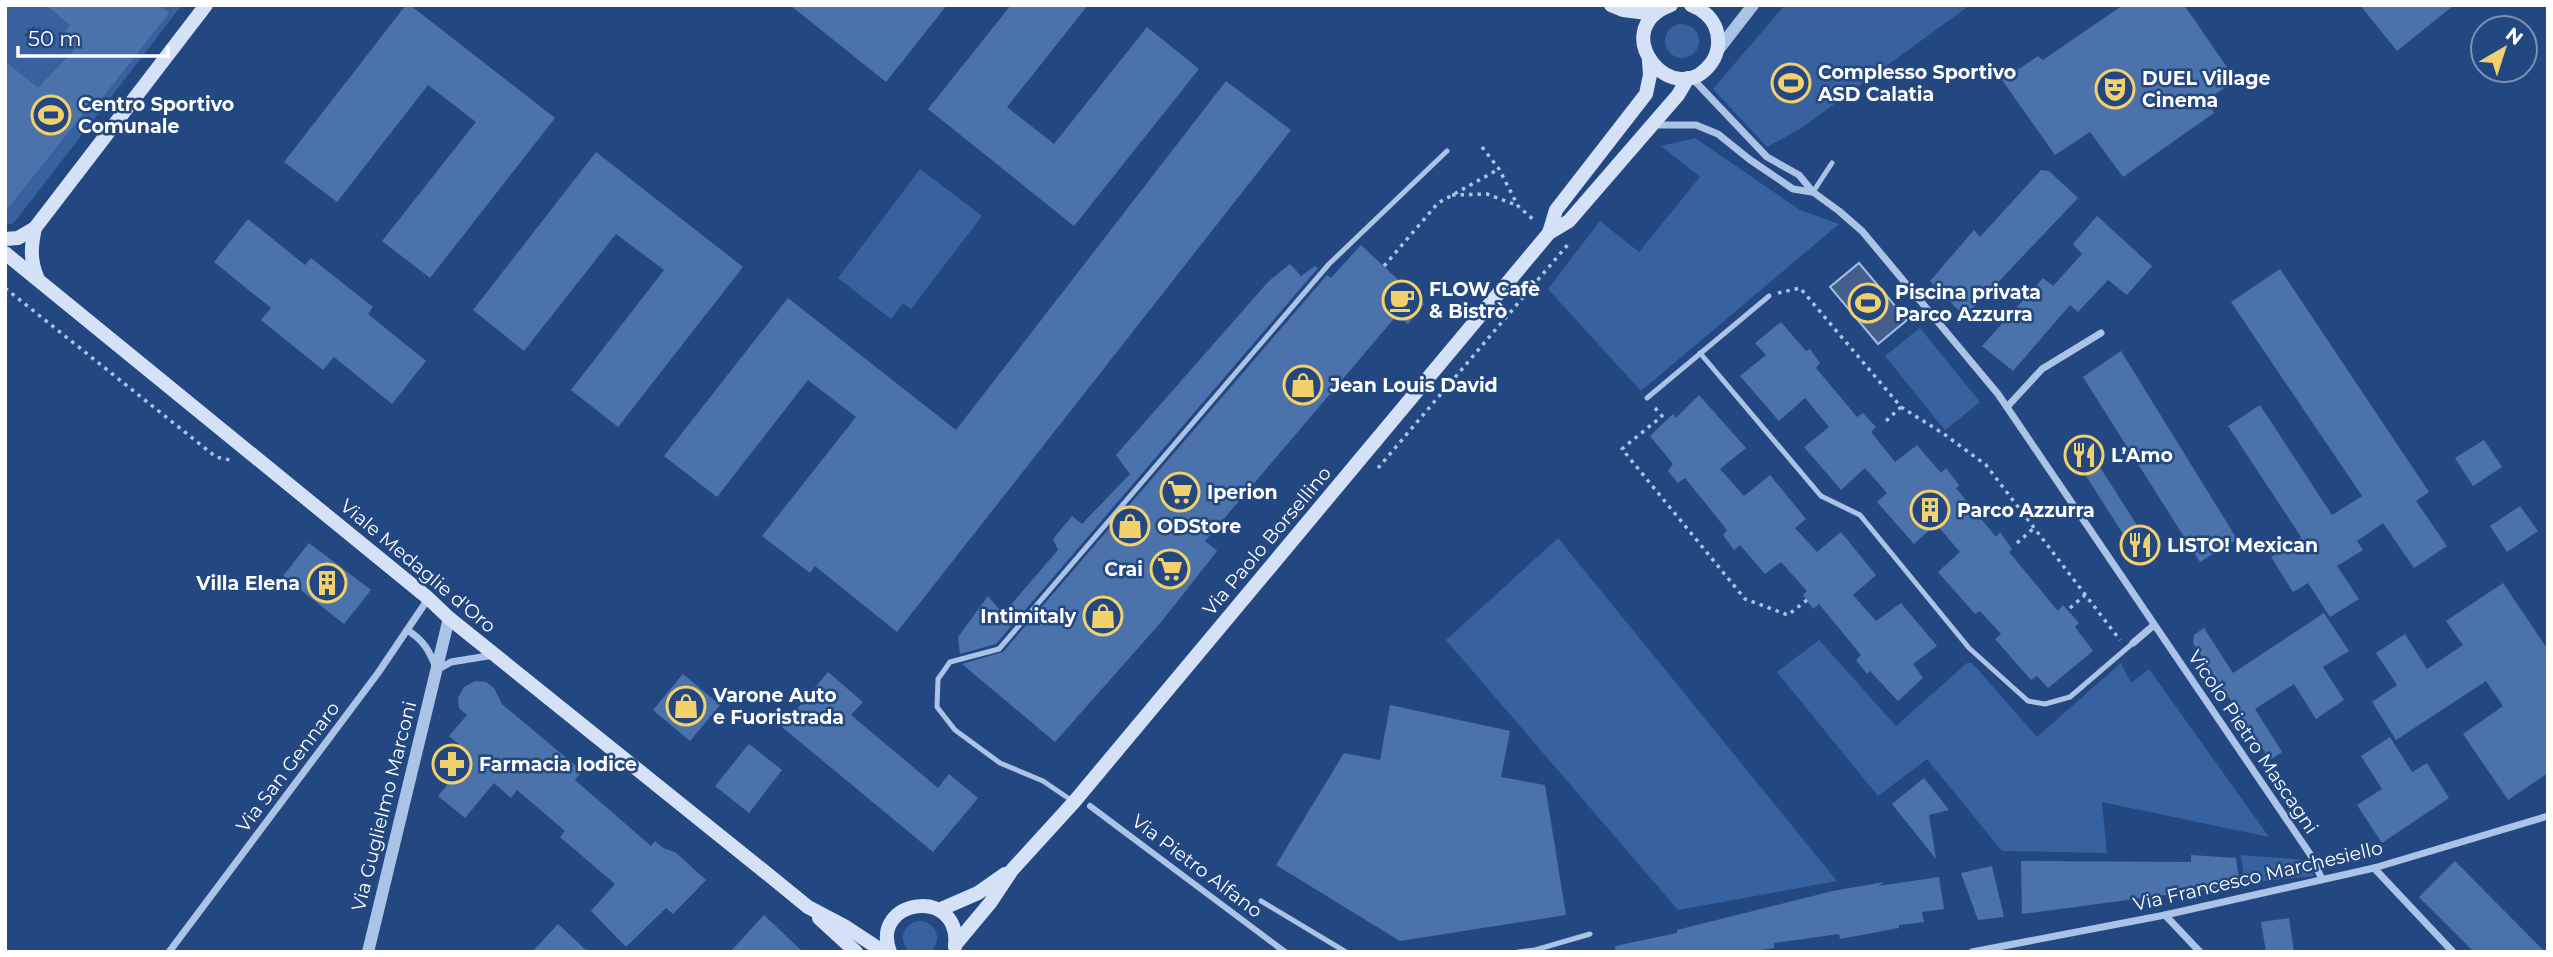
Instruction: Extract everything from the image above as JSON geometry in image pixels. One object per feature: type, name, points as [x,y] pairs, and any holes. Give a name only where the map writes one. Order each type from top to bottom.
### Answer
[{"type":"main road","points":[[5,239],[18,238],[35,228],[206,5]]},
{"type":"main road","points":[[1611,5],[1623,10],[1655,14],[1671,5]]},
{"type":"main road","points":[[1697,6],[1711,19],[1716,29],[1718,50]]},
{"type":"main road","name":"Via Paolo Borsellino","points":[[1549,233],[1556,210],[1646,94],[1650,75],[1643,41],[1645,31],[1655,14]]},
{"type":"main road","name":"Via Paolo Borsellino","points":[[954,949],[990,904],[1012,870],[1074,802],[1549,233],[1569,221],[1690,78],[1708,67],[1718,50]]},
{"type":"main road","points":[[1649,61],[1666,75],[1690,78]]},
{"type":"main road","points":[[35,228],[31,260],[40,281]]},
{"type":"main road","name":"Viale Medaglie d'Oro","points":[[5,253],[428,598],[449,618],[808,907],[856,952]]},
{"type":"main road","name":"Via Paolo Borsellino","points":[[939,910],[978,893],[1012,870]]},
{"type":"main road","points":[[890,952],[887,935],[890,924],[906,908],[917,905],[939,910],[952,925],[954,949]]},
{"type":"main road","name":"Viale Medaglie d'Oro","points":[[808,907],[846,927],[884,952]]},
{"type":"street","points":[[1718,50],[1753,5]]},
{"type":"street","name":"Vicolo Pietro Mascagni","points":[[1690,78],[1767,157],[1799,175],[1813,192],[1862,231],[2007,407],[2309,855],[2322,879]]},
{"type":"street","name":"Vicolo Pietro Mascagni","points":[[1652,125],[1696,125],[1718,134],[1793,189],[1813,192]]},
{"type":"street","points":[[2007,407],[2042,369],[2102,333]]},
{"type":"street","name":"Via San Gennaro","points":[[169,952],[378,674],[428,598]]},
{"type":"street","name":"Via Guglielmo Marconi","points":[[368,952],[449,618]]},
{"type":"street","points":[[2130,646],[2154,625]]},
{"type":"street","points":[[407,630],[421,640],[430,652],[437,670],[451,662],[495,655]]},
{"type":"street","name":"Via Pietro Alfano","points":[[1090,806],[1285,952]]},
{"type":"street","name":"Via Francesco Marchesiello","points":[[1972,952],[1995,950],[2165,915],[2374,868],[2548,816]]},
{"type":"street","points":[[2374,868],[2453,952]]},
{"type":"street","points":[[2165,915],[2200,952]]},
{"type":"lane","points":[[1074,802],[1043,781],[1000,763],[954,730],[937,707],[938,678],[950,662],[999,649],[1329,264],[1447,151]]},
{"type":"lane","points":[[1813,192],[1832,163]]},
{"type":"lane","points":[[1647,398],[1769,296]]},
{"type":"lane","points":[[1700,354],[1822,496],[1860,515],[1969,648],[2028,701],[2045,704],[2070,697],[2130,646]]},
{"type":"lane","name":"Via Pietro Alfano","points":[[1261,901],[1346,952]]},
{"type":"lane","points":[[1518,952],[1590,934]]},
{"type":"path","points":[[1482,147],[1499,169],[1518,206]]},
{"type":"path","points":[[1384,266],[1438,203],[1499,169]]},
{"type":"path","points":[[1450,195],[1487,194],[1518,206],[1549,233]]},
{"type":"path","points":[[5,288],[216,457],[239,463]]},
{"type":"path","points":[[1769,296],[1800,288],[1901,407],[1986,465],[2085,595],[2130,646]]},
{"type":"path","points":[[1647,398],[1662,416],[1622,449],[1745,599],[1788,615],[1807,600]]},
{"type":"path","points":[[1886,421],[1901,407]]},
{"type":"path","points":[[2017,543],[2034,528]]},
{"type":"path","points":[[2070,608],[2085,595]]},
{"type":"shaded area","name":"Centro Sportivo Comunale","points":[[5,5],[182,5],[13,224],[5,224]]},
{"type":"shaded area","name":"Complesso Sportivo ASD Calatia","points":[[1785,5],[1970,5],[1800,129],[1767,147],[1713,89]]},
{"type":"shaded area","points":[[1682,24],[1694,29],[1699,41],[1694,53],[1682,58],[1670,53],[1665,41],[1670,29]]},
{"type":"shaded area","points":[[1695,138],[1800,210],[1839,224],[1641,391],[1548,289],[1600,221],[1639,252],[1700,177],[1661,146]]},
{"type":"shaded area","points":[[920,169],[982,216],[911,309],[903,303],[891,319],[838,278]]},
{"type":"shaded area","name":"Piscina privata Parco Azzurra","points":[[1859,263],[1907,320],[1878,344],[1830,287]]},
{"type":"shaded area","points":[[1920,328],[1980,402],[1945,430],[1885,356]]},
{"type":"shaded area","points":[[1558,538],[1837,881],[1678,910],[1446,640]]},
{"type":"shaded area","points":[[1819,640],[1896,726],[1967,663],[1972,663],[2037,737],[2121,663],[2131,683],[2149,669],[2269,837],[2102,802],[2107,853],[2002,851],[1927,759],[1878,796],[1777,672]]},
{"type":"shaded area","points":[[2241,855],[2306,860],[2314,876],[2245,883]]},
{"type":"shaded area","points":[[920,921],[932,926],[937,938],[932,950],[920,955],[908,950],[903,938],[908,926]]},
{"type":"building","name":"Centro Sportivo Comunale","points":[[46,5],[159,5],[169,13],[99,102],[95,99],[5,212],[5,61],[38,88],[75,49],[62,36],[70,25]]},
{"type":"building","points":[[406,5],[410,5],[555,118],[430,278],[382,241],[476,122],[428,85],[337,202],[284,162]]},
{"type":"building","points":[[790,5],[947,5],[886,82]]},
{"type":"building","points":[[1011,5],[1088,5],[1007,107],[1054,144],[1147,27],[1199,69],[1074,226],[928,109]]},
{"type":"building","name":"DUEL Village Cinema","points":[[2123,5],[2184,5],[2236,80],[2208,99],[2214,113],[2123,177],[2090,132],[2055,155],[2002,80],[2038,56],[2043,60]]},
{"type":"building","points":[[2360,5],[2454,5],[2397,51]]},
{"type":"building","points":[[1226,81],[1291,130],[897,632],[815,566],[810,573],[762,536],[856,417],[808,380],[717,497],[664,456],[788,298],[956,430]]},
{"type":"building","points":[[596,152],[743,267],[618,427],[571,390],[664,270],[616,234],[524,351],[473,310]]},
{"type":"building","points":[[2041,170],[2049,171],[2078,198],[1965,317],[1930,281],[1974,230],[1980,237]]},
{"type":"building","points":[[2097,216],[2152,266],[2127,295],[2108,280],[2078,312],[2070,305],[2013,371],[1982,346],[2043,278],[2053,286],[2082,254],[2073,244]]},
{"type":"building","points":[[248,219],[305,265],[311,258],[373,307],[368,314],[426,361],[392,404],[334,357],[323,370],[261,320],[271,308],[214,262]]},
{"type":"building","name":"Iperion","points":[[1361,245],[1424,304],[1408,324],[1398,314],[1205,541],[1217,551],[1162,621],[1055,742],[962,664],[1003,652],[1327,275],[1331,278]]},
{"type":"building","points":[[1290,264],[1301,276],[1315,266],[1318,268],[996,644],[960,654],[958,637],[988,596],[1003,614],[1058,550],[1053,539],[1072,516],[1082,524],[1130,474],[1116,455],[1268,282]]},
{"type":"building","points":[[2280,269],[2429,492],[2416,501],[2447,546],[2414,568],[2383,523],[2357,541],[2363,550],[2337,566],[2359,599],[2330,617],[2308,583],[2293,592],[2271,557],[2301,537],[2228,426],[2260,405],[2332,515],[2362,496],[2231,302]]},
{"type":"building","name":"Parco Azzurra","points":[[1781,322],[1806,351],[1810,349],[1820,363],[1816,368],[1857,417],[1863,413],[1876,427],[1871,432],[1895,462],[1917,445],[1941,473],[1946,468],[1959,485],[1956,488],[1996,537],[2000,532],[2012,549],[2009,552],[2058,611],[2063,605],[2079,623],[2075,627],[2093,651],[2048,688],[2037,676],[2031,680],[1995,639],[2001,634],[1980,611],[1975,614],[1938,572],[1960,552],[1936,524],[1914,544],[1877,502],[1887,493],[1865,468],[1841,490],[1804,447],[1829,427],[1805,398],[1779,421],[1740,376],[1766,355],[1755,343]]},
{"type":"building","points":[[2121,351],[2237,539],[2200,562],[2083,377]]},
{"type":"building","points":[[1699,395],[1746,448],[1720,469],[1744,496],[1770,475],[1806,519],[1795,528],[1817,552],[1841,532],[1876,575],[1853,595],[1876,621],[1901,603],[1937,646],[1913,664],[1923,678],[1898,701],[1870,671],[1867,674],[1856,660],[1861,655],[1819,604],[1813,609],[1803,595],[1807,591],[1781,562],[1765,574],[1740,545],[1734,550],[1723,535],[1727,530],[1685,478],[1678,483],[1668,471],[1673,464],[1650,436],[1673,414],[1676,418]]},
{"type":"building","points":[[2082,439],[2156,555],[2147,561],[2139,559],[2072,454],[2072,446]]},
{"type":"building","points":[[2484,440],[2502,467],[2473,486],[2455,458]]},
{"type":"building","points":[[2520,506],[2538,531],[2507,552],[2490,526]]},
{"type":"building","name":"Villa Elena","points":[[309,543],[371,590],[344,624],[283,576]]},
{"type":"building","points":[[2503,583],[2548,650],[2548,773],[2508,800],[2463,734],[2503,706],[2486,681],[2396,740],[2372,702],[2397,685],[2376,653],[2405,634],[2427,669],[2463,645],[2446,621]]},
{"type":"building","points":[[2324,613],[2349,651],[2323,667],[2344,700],[2316,719],[2294,684],[2255,709],[2282,752],[2270,760],[2193,643],[2194,635],[2204,628],[2233,673]]},
{"type":"building","points":[[828,672],[863,702],[851,715],[938,788],[949,774],[978,798],[933,852],[782,727]]},
{"type":"building","points":[[683,674],[720,705],[690,741],[653,710]]},
{"type":"building","points":[[475,681],[486,682],[494,688],[502,704],[582,771],[575,780],[651,846],[655,841],[663,848],[675,852],[706,880],[673,914],[666,908],[626,947],[591,911],[615,884],[560,837],[565,831],[517,790],[511,798],[494,783],[465,818],[438,796],[447,785],[439,778],[463,748],[449,736],[467,715],[459,708],[458,698],[464,687]]},
{"type":"building","points":[[1390,705],[1510,731],[1501,777],[1545,785],[1566,915],[1400,941],[1276,865],[1344,753],[1380,760]]},
{"type":"building","points":[[2390,737],[2412,772],[2427,763],[2449,798],[2382,843],[2357,805],[2382,789],[2361,756]]},
{"type":"building","points":[[749,744],[782,770],[749,813],[715,786]]},
{"type":"building","points":[[1924,778],[1949,810],[1929,815],[1936,859],[1892,804]]},
{"type":"building","points":[[2191,855],[2236,858],[2240,885],[2022,914],[2021,861],[2191,862]]},
{"type":"building","points":[[2455,861],[2545,952],[2474,952],[2419,897]]},
{"type":"building","points":[[1992,866],[2004,917],[1978,920],[1961,873]]},
{"type":"building","points":[[1939,877],[1944,909],[1922,912],[1924,922],[1899,925],[1899,928],[1840,939],[1839,934],[1774,943],[1774,948],[1746,952],[1616,952],[1615,946],[1677,933],[1677,930],[1833,891],[1884,882],[1878,886]]},
{"type":"building","points":[[764,915],[803,952],[730,952]]},
{"type":"building","points":[[2289,918],[2294,952],[2266,952],[2261,922]]},
{"type":"building","points":[[558,924],[588,952],[532,952]]},
{"type":"place","name":"Complesso Sportivo ASD Calatia","points":[[1791,83]]},
{"type":"place","name":"DUEL Village Cinema","points":[[2115,89]]},
{"type":"place","name":"Centro Sportivo Comunale","points":[[51,115]]},
{"type":"place","name":"FLOW Cafè & Bistrò","points":[[1402,300]]},
{"type":"place","name":"Piscina privata Parco Azzurra","points":[[1868,303]]},
{"type":"place","name":"Jean Louis David","points":[[1303,385]]},
{"type":"place","name":"L’Amo","points":[[2084,455]]},
{"type":"place","name":"Iperion","points":[[1180,492]]},
{"type":"place","name":"Parco Azzurra","points":[[1930,510]]},
{"type":"place","name":"ODStore","points":[[1130,526]]},
{"type":"place","name":"LISTO! Mexican","points":[[2140,545]]},
{"type":"place","name":"Crai","points":[[1170,569]]},
{"type":"place","name":"Villa Elena","points":[[327,583]]},
{"type":"place","name":"Intimitaly","points":[[1103,616]]},
{"type":"place","name":"Varone Auto e Fuoristrada","points":[[686,706]]},
{"type":"place","name":"Farmacia Iodice","points":[[452,764]]}]
